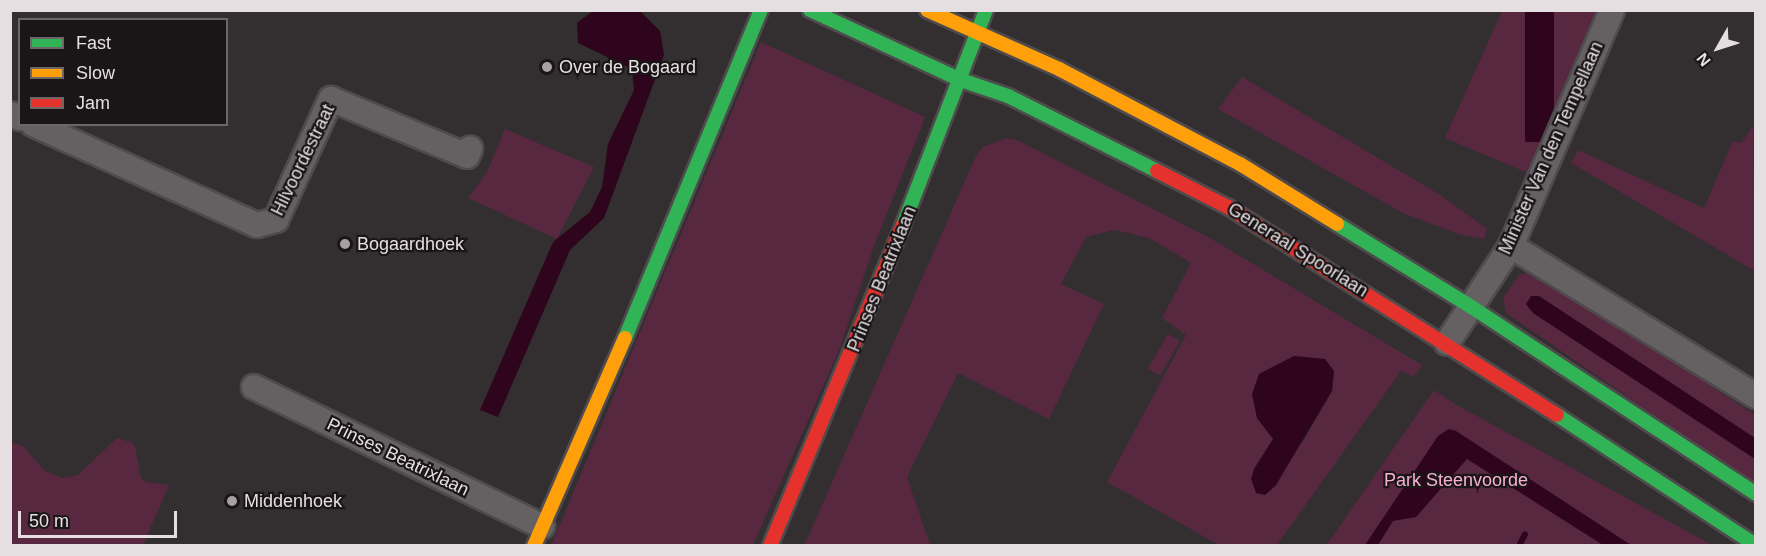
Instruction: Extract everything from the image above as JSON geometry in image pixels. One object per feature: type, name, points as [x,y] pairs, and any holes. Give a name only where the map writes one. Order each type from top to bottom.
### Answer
[{"type":"street","name":"Prinses Beatrixlaan","points":[[254,387],[538,536],[682,209],[761,10]]},
{"type":"street","name":"Generaal Spoorlaan","points":[[810,10],[961,80],[1008,96],[1228,207],[1680,492],[1755,545]]},
{"type":"street","points":[[927,10],[1059,69],[1240,164],[1473,308],[1755,494]]},
{"type":"street","name":"Prinses Beatrixlaan","points":[[770,546],[869,312],[961,80],[986,10]]},
{"type":"street","name":"Minister Van den Tempellaan","points":[[1447,343],[1473,308],[1510,246],[1612,10]]},
{"type":"street","name":"Hilvoordestraat","points":[[37,126],[257,225],[276,220],[331,99],[467,156],[470,149]]},
{"type":"street","points":[[1510,246],[1755,396]]},
{"type":"green space","points":[[1502,11],[1596,11],[1528,173],[1445,138]]},
{"type":"green space","points":[[761,42],[925,117],[874,246],[840,348],[753,545],[551,546]]},
{"type":"green space","points":[[1242,77],[1442,196],[1487,229],[1484,239],[1458,234],[1403,213],[1218,109]]},
{"type":"green space","points":[[1753,126],[1755,271],[1571,163],[1578,150],[1704,208],[1733,141],[1741,143]]},
{"type":"green space","points":[[505,129],[594,167],[557,239],[468,198],[487,172]]},
{"type":"green space","points":[[1006,138],[1017,140],[1210,238],[1422,365],[1414,377],[1401,371],[1277,545],[1219,545],[1107,482],[1186,335],[1162,318],[1191,263],[1149,238],[1114,230],[1086,237],[1061,284],[1104,304],[1049,419],[958,373],[907,477],[930,545],[804,546],[976,156],[983,147]],"holes":[[[1334,371],[1332,391],[1303,442],[1254,469],[1273,439],[1257,417],[1252,394]]]},
{"type":"green space","points":[[1534,270],[1755,415],[1755,485],[1506,313],[1503,298],[1519,275]]},
{"type":"green space","points":[[1168,334],[1180,341],[1160,376],[1148,369]]},
{"type":"green space","name":"Park Steenvoorde","points":[[1434,390],[1455,404],[1712,545],[1326,546]]},
{"type":"green space","points":[[117,438],[131,442],[135,447],[141,478],[146,482],[169,485],[143,545],[11,545],[11,442],[23,446],[45,471],[62,478],[78,475]]},
{"type":"shaded area","points":[[594,10],[640,11],[660,31],[664,55],[604,218],[570,250],[498,417],[480,410],[553,242],[590,212],[602,187],[608,144],[634,90],[632,69],[578,43],[577,23]]},
{"type":"shaded area","points":[[1525,11],[1554,11],[1554,142],[1525,142]]},
{"type":"shaded area","points":[[1531,296],[1539,296],[1755,438],[1755,459],[1533,313],[1526,304]]},
{"type":"shaded area","points":[[1294,356],[1325,359],[1334,371],[1332,391],[1276,485],[1265,495],[1256,493],[1251,479],[1254,469],[1273,439],[1257,418],[1252,394],[1259,374]]},
{"type":"shaded area","points":[[1449,429],[1456,431],[1631,545],[1603,545],[1467,459],[1416,517],[1393,521],[1378,545],[1365,545],[1438,436]]},
{"type":"waterway","points":[[1519,546],[1525,534]]},
{"type":"traffic: fast","points":[[625,338],[761,10]]},
{"type":"traffic: fast","points":[[810,10],[961,80],[1008,96],[1157,171]]},
{"type":"traffic: fast","points":[[903,225],[986,10]]},
{"type":"traffic: fast","points":[[1337,224],[1473,308],[1756,494]]},
{"type":"traffic: fast","points":[[1557,415],[1756,545]]},
{"type":"traffic: slow","points":[[927,10],[1059,69],[1240,164],[1337,224]]},
{"type":"traffic: slow","points":[[534,546],[625,338]]},
{"type":"traffic: jam","points":[[1157,171],[1228,207],[1557,415]]},
{"type":"traffic: jam","points":[[770,546],[903,225]]},
{"type":"place","name":"Over de Bogaard","points":[[547,67]]},
{"type":"place","name":"Bogaardhoek","points":[[345,244]]},
{"type":"place","name":"Middenhoek","points":[[232,501]]}]
